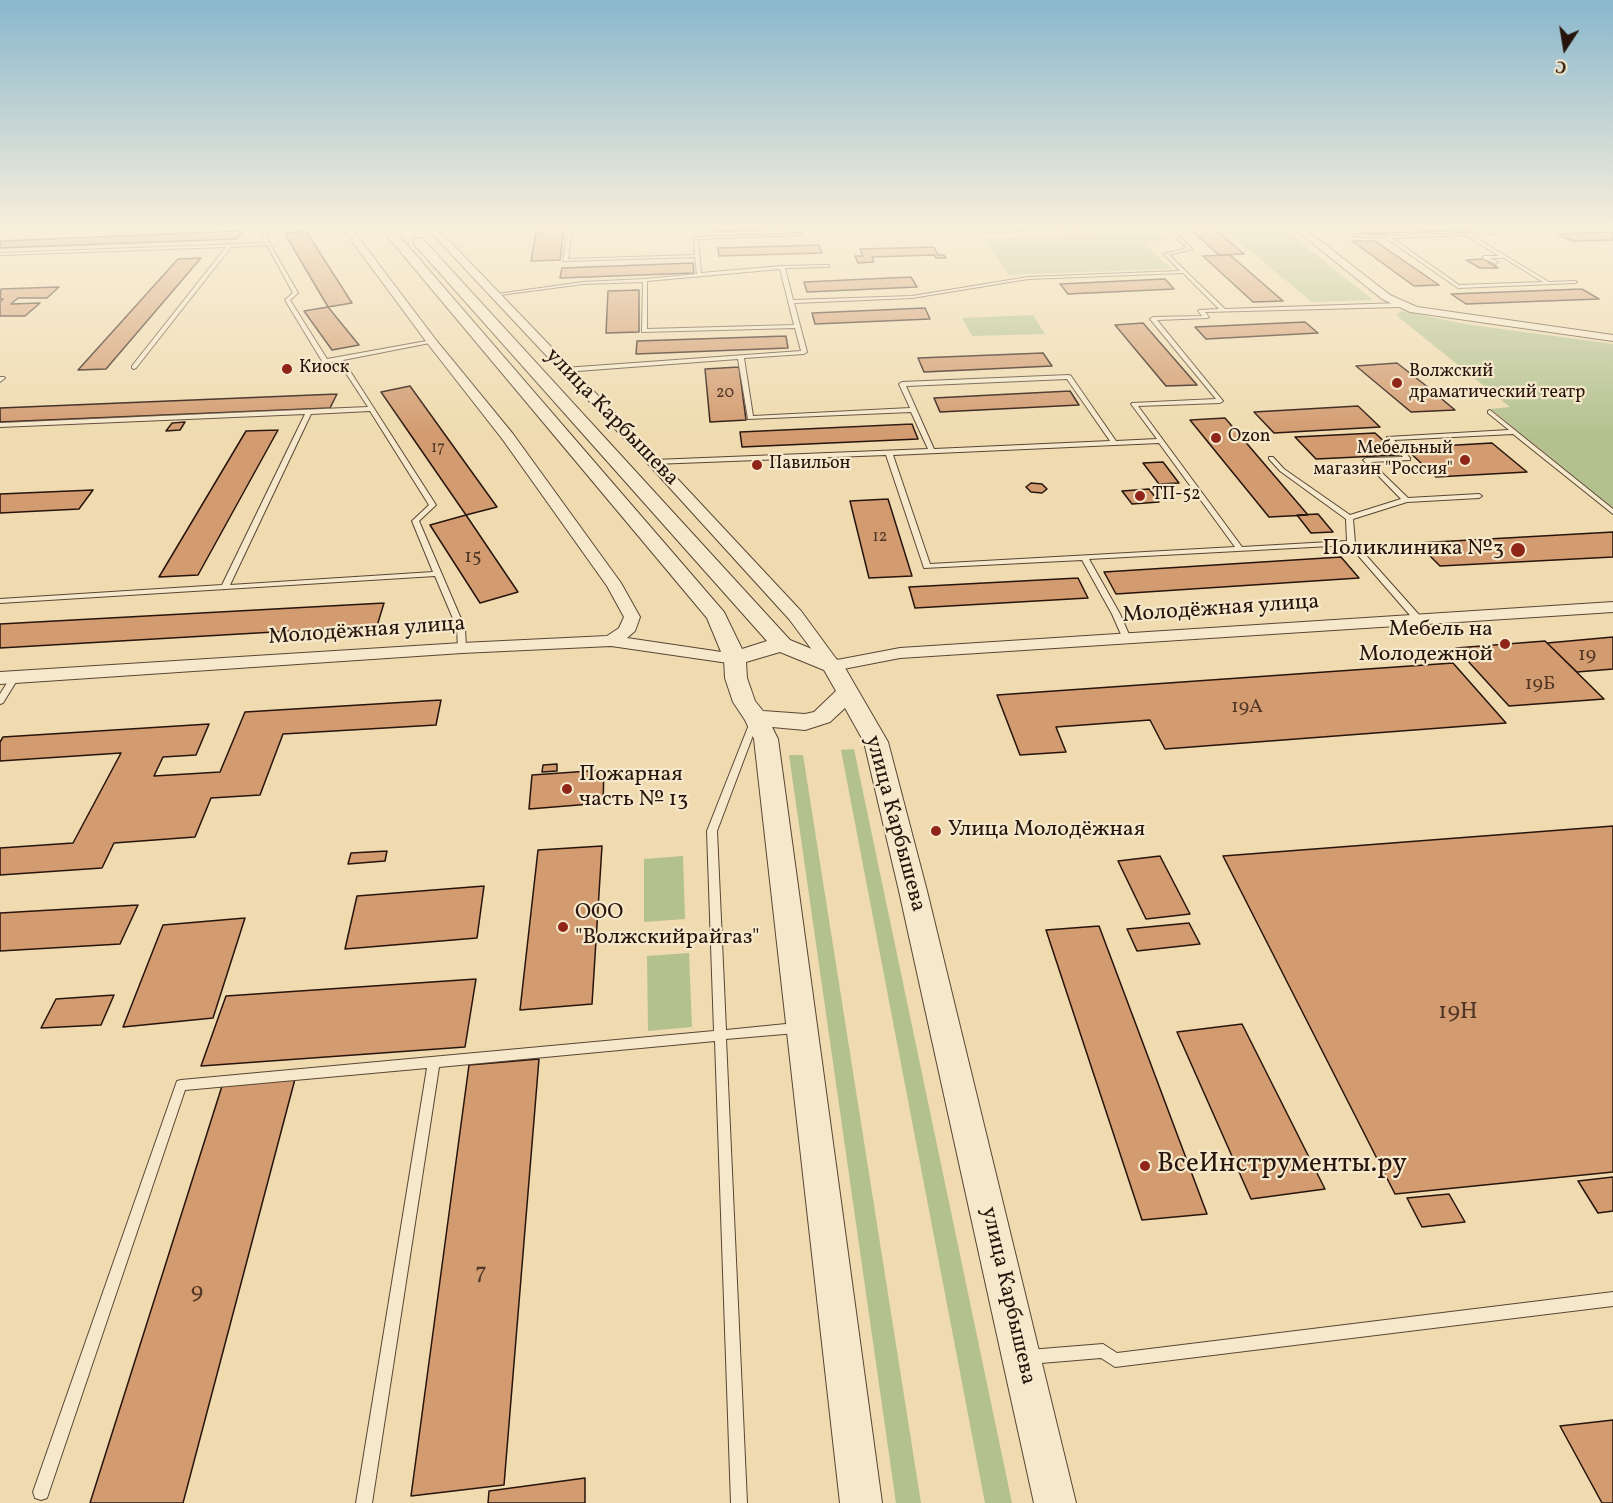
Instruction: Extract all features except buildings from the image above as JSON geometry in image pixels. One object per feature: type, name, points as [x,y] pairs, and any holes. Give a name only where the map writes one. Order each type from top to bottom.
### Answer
[{"type":"street","points":[[397,295],[508,437],[615,586],[632,617],[626,631],[611,642]]},
{"type":"street","name":"улица Карбышева","points":[[443,295],[717,616],[735,659]]},
{"type":"street","name":"улица Карбышева","points":[[467,295],[782,645]]},
{"type":"street","name":"улица Карбышева","points":[[492,295],[654,462],[795,615],[841,679],[876,742],[913,891],[1055,1503]]},
{"type":"street","points":[[1384,295],[1400,305],[1436,314],[1613,338]]},
{"type":"street","name":"Молодёжная улица","points":[[841,679],[900,652],[1613,607]]},
{"type":"street","name":"Молодёжная улица","points":[[7,677],[462,648],[611,642],[735,659]]},
{"type":"street","points":[[756,718],[805,722],[822,717],[841,679],[782,645],[761,649],[735,659],[736,678],[744,702],[756,718],[766,739],[861,1503]]},
{"type":"lane","points":[[134,367],[191,295]]},
{"type":"lane","points":[[293,295],[287,300],[325,361],[432,342]]},
{"type":"lane","points":[[645,295],[644,331],[797,326]]},
{"type":"lane","points":[[564,370],[804,352],[789,295]]},
{"type":"lane","points":[[791,302],[923,295]]},
{"type":"lane","points":[[1208,295],[1223,310]]},
{"type":"lane","points":[[1240,549],[1134,404],[1220,401],[1153,318],[1206,317],[1201,311],[1400,305]]},
{"type":"lane","points":[[741,357],[750,418],[914,410]]},
{"type":"lane","points":[[340,359],[433,505],[415,521],[461,628],[462,648]]},
{"type":"lane","points":[[932,452],[902,384],[1069,377],[1114,443]]},
{"type":"lane","points":[[0,425],[371,409]]},
{"type":"lane","points":[[225,587],[309,412]]},
{"type":"lane","points":[[1490,412],[1613,512]]},
{"type":"lane","points":[[1406,500],[1366,460],[1408,459],[1389,438],[1515,432]]},
{"type":"lane","points":[[654,462],[1160,441]]},
{"type":"lane","points":[[889,453],[927,566],[1351,543]]},
{"type":"lane","points":[[1271,458],[1282,470],[1349,518],[1351,543],[1418,619]]},
{"type":"lane","points":[[1349,518],[1406,500],[1479,496]]},
{"type":"lane","points":[[1085,558],[1127,639]]},
{"type":"lane","points":[[0,600],[438,574]]},
{"type":"lane","points":[[0,701],[7,677]]},
{"type":"lane","points":[[739,1503],[712,831],[756,718]]},
{"type":"lane","points":[[41,1492],[181,1085],[801,1027]]},
{"type":"lane","points":[[364,1503],[434,1062]]},
{"type":"lane","points":[[1021,1358],[1103,1351],[1115,1360],[1613,1299]]},
{"type":"green space","points":[[1304,295],[1367,295],[1373,300],[1312,302]]},
{"type":"green space","points":[[1401,311],[1465,324],[1613,344],[1613,508],[1491,409],[1510,407],[1396,315]]},
{"type":"green space","points":[[1033,315],[1045,334],[972,336],[962,318]]},
{"type":"green space","points":[[854,749],[1012,1503],[985,1503],[841,750]]},
{"type":"green space","points":[[789,755],[803,755],[921,1503],[896,1503]]},
{"type":"green space","points":[[683,856],[685,919],[644,922],[644,859]]},
{"type":"green space","points":[[689,953],[692,1027],[648,1031],[647,956]]},
{"type":"place","name":"Киоск","points":[[287,369]]},
{"type":"place","name":"Волжский драматический театр","points":[[1397,383]]},
{"type":"place","name":"Ozon","points":[[1216,438]]},
{"type":"place","name":"Мебельный магазин \"Россия\"","points":[[1465,460]]},
{"type":"place","name":"Павильон","points":[[757,465]]},
{"type":"place","name":"ТП-52","points":[[1140,496]]},
{"type":"place","name":"Поликлиника №3","points":[[1518,550]]},
{"type":"place","name":"Мебель на Молодежной","points":[[1505,644]]},
{"type":"place","name":"Пожарная часть № 13","points":[[567,789]]},
{"type":"place","name":"Улица Молодёжная","points":[[936,831]]},
{"type":"place","name":"ООО \"Волжскийрайгаз\"","points":[[563,927]]},
{"type":"place","name":"ВсеИнструменты.ру","points":[[1145,1166]]}]
